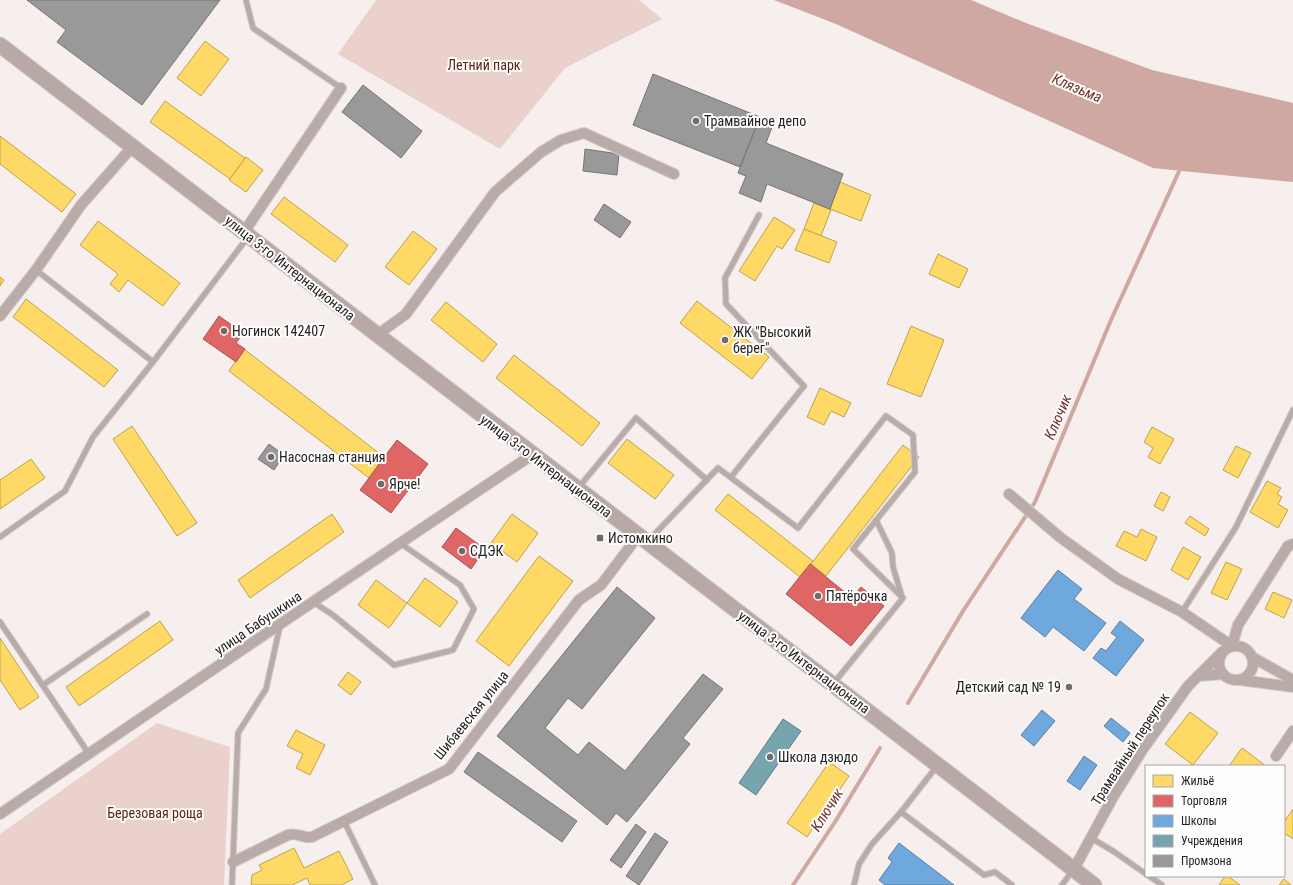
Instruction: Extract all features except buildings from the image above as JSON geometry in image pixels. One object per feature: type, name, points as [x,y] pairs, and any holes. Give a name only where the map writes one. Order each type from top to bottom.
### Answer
[{"type":"main road","name":"улица 3-го Интернационала","points":[[0,45],[532,455],[938,764],[1094,885]]},
{"type":"street","points":[[246,234],[341,88]]},
{"type":"street","points":[[377,335],[406,314],[495,192],[541,152],[561,140],[584,134],[674,174]]},
{"type":"street","points":[[0,316],[36,270],[81,205],[133,146]]},
{"type":"street","name":"улица Бабушкина","points":[[0,814],[532,455]]},
{"type":"street","points":[[1009,494],[1061,538],[1118,579],[1182,612],[1232,646]]},
{"type":"street","name":"Шибаевская улица","points":[[233,862],[288,835],[296,834],[309,838],[449,769],[579,600],[601,585],[643,539]]},
{"type":"street","points":[[1232,646],[1238,625],[1288,546],[1293,544]]},
{"type":"street","points":[[1240,680],[1246,677],[1252,669],[1253,663],[1252,656],[1249,651],[1238,645],[1226,648],[1219,658],[1218,663],[1220,669],[1227,678],[1234,680],[1293,686]]},
{"type":"street","name":"Трамвайный переулок","points":[[1074,869],[1113,798],[1143,749],[1188,686],[1222,652]]},
{"type":"street","points":[[1252,656],[1293,680]]},
{"type":"street","points":[[1198,676],[1223,674]]},
{"type":"street","points":[[1276,756],[1293,731]]},
{"type":"lane","points":[[246,0],[253,28],[341,88]]},
{"type":"lane","points":[[731,477],[804,386],[726,304],[725,278],[760,215]]},
{"type":"lane","points":[[0,537],[65,492],[93,437],[153,362],[246,234]]},
{"type":"lane","points":[[36,270],[153,362]]},
{"type":"lane","points":[[1182,612],[1236,527],[1293,410]]},
{"type":"lane","points":[[643,539],[718,468],[798,528],[886,416],[913,435],[915,472],[853,549],[903,598]]},
{"type":"lane","points":[[578,490],[636,418],[706,480]]},
{"type":"lane","points":[[876,520],[892,553],[893,568],[903,598]]},
{"type":"lane","points":[[313,602],[333,615],[394,664],[453,650],[474,609],[460,586],[400,543]]},
{"type":"lane","points":[[833,684],[903,598]]},
{"type":"lane","points":[[43,685],[147,614]]},
{"type":"lane","points":[[0,622],[89,754]]},
{"type":"lane","points":[[232,885],[238,733],[266,689],[280,625]]},
{"type":"lane","points":[[854,885],[859,864],[872,844],[901,812],[938,764]]},
{"type":"lane","points":[[901,812],[984,875],[995,872],[1012,885]]},
{"type":"lane","points":[[344,821],[375,885]]},
{"type":"lane","points":[[1091,838],[1145,873]]},
{"type":"lane","points":[[1062,885],[1074,869]]},
{"type":"lane","points":[[1150,877],[1162,885]]},
{"type":"green space","name":"Летний парк","points":[[376,0],[639,0],[662,19],[565,68],[500,149],[338,54]]},
{"type":"green space","name":"Березовая роща","points":[[157,723],[230,747],[224,885],[0,885],[0,834]]},
{"type":"water","name":"Клязьма","points":[[774,0],[971,0],[1026,23],[1152,70],[1293,103],[1293,182],[1153,168],[836,24]]},
{"type":"waterway","name":"Ключик","points":[[908,703],[963,611],[1035,502],[1111,320],[1181,167]]},
{"type":"waterway","name":"Ключик","points":[[793,885],[835,822],[880,748]]},
{"type":"place","name":"Трамвайное депо","points":[[696,121]]},
{"type":"place","name":"Ногинск 142407","points":[[224,331]]},
{"type":"place","name":"ЖК \"Высокий берег\"","points":[[725,340]]},
{"type":"place","name":"Насосная станция","points":[[271,457]]},
{"type":"place","name":"Ярче!","points":[[381,484]]},
{"type":"place","name":"Истомкино","points":[[600,538]]},
{"type":"place","name":"СДЭК","points":[[462,551]]},
{"type":"place","name":"Пятёрочка","points":[[818,596]]},
{"type":"place","name":"Детский сад № 19","points":[[1069,687]]},
{"type":"place","name":"Школа дзюдо","points":[[770,757]]}]
